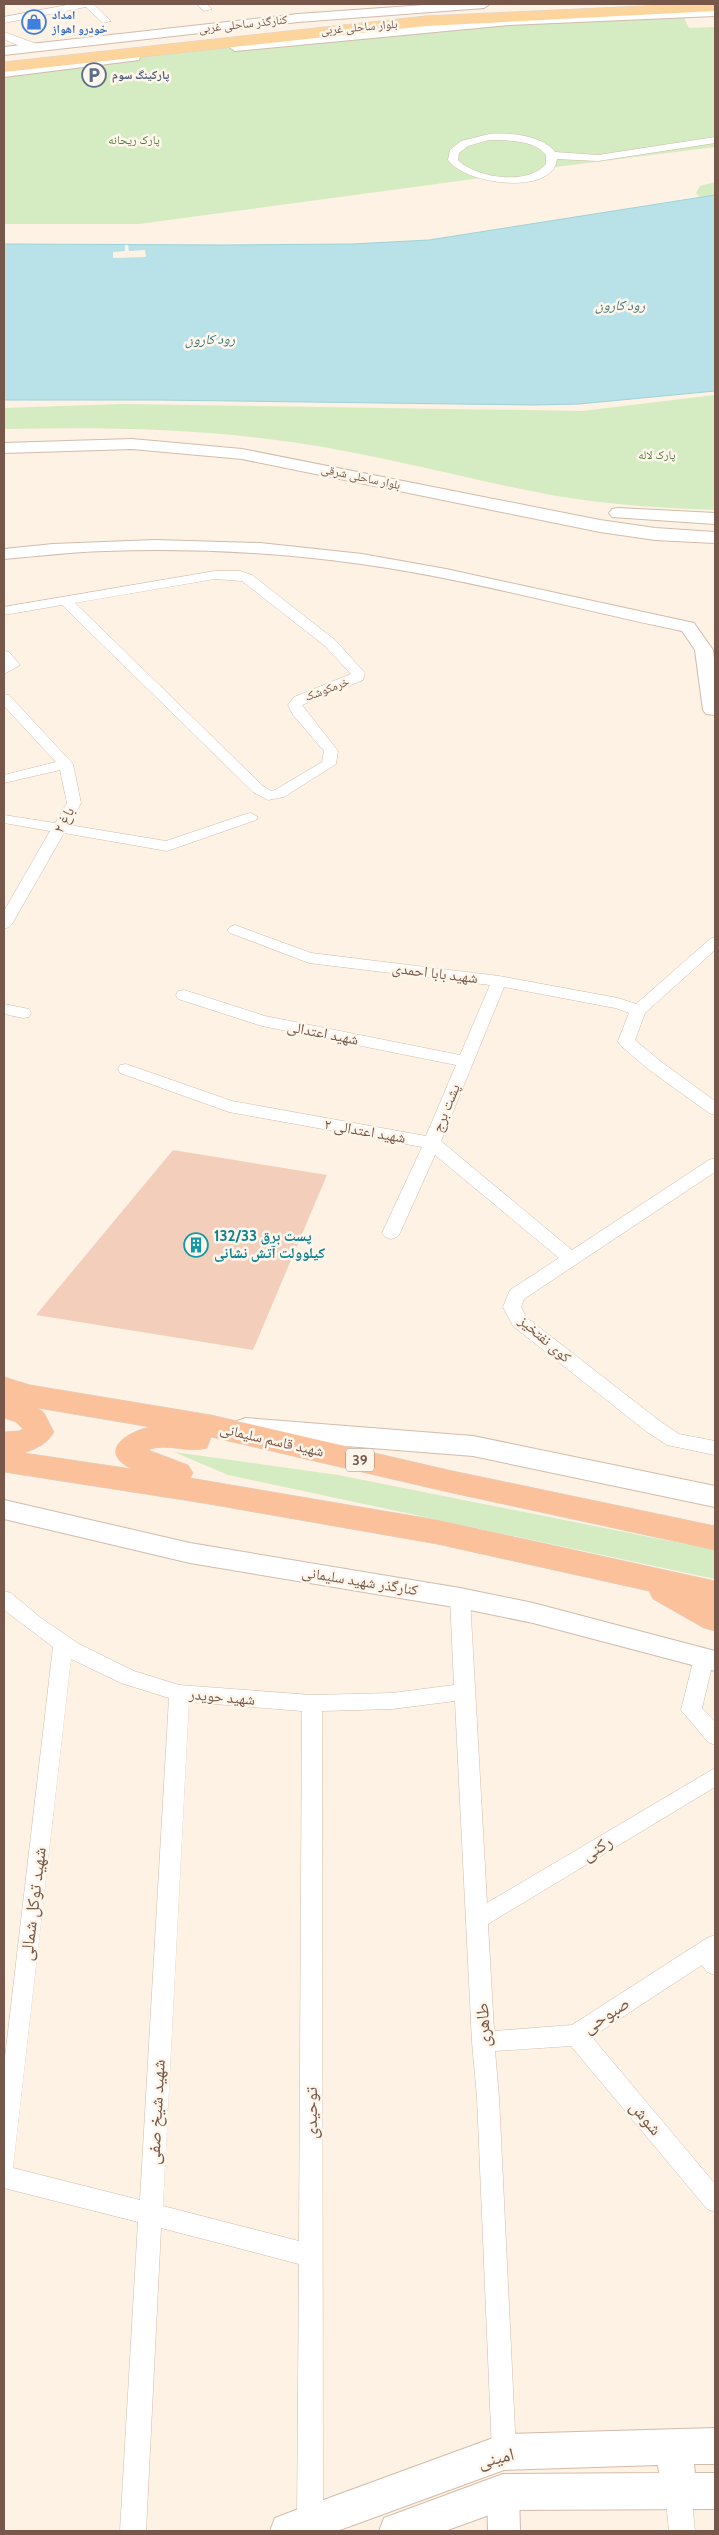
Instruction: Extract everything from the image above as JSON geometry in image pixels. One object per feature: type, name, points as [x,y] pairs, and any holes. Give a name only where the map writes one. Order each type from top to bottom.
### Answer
[{"type":"highway","name":"شهید قاسم سلیمانی","points":[[4,1388],[30,1396],[211,1426],[715,1538]]},
{"type":"highway","points":[[4,1407],[31,1416],[37,1423],[39,1432],[32,1440],[23,1443],[4,1443]]},
{"type":"highway","points":[[294,1507],[153,1466],[132,1456],[132,1446],[140,1440],[162,1436],[342,1456]]},
{"type":"highway","points":[[4,1460],[437,1532],[715,1593]]},
{"type":"highway","points":[[642,1577],[715,1619]]},
{"type":"main road","name":"بلوار ساحلی غربی","points":[[4,57],[364,17],[525,5],[585,4]]},
{"type":"main road","name":"بلوار ساحلی غربی","points":[[4,67],[426,21],[715,7]]},
{"type":"main road","points":[[170,32],[219,32],[244,23]]},
{"type":"main road","name":"بلوار ساحلی شرقی","points":[[4,436],[134,434],[249,442],[606,511],[715,519]]},
{"type":"main road","name":"بلوار ساحلی شرقی","points":[[4,448],[132,444],[242,454],[600,526],[655,534],[715,538]]},
{"type":"main road","points":[[211,1426],[473,1446],[715,1496]]},
{"type":"main road","name":"امینی","points":[[299,2527],[504,2452],[715,2446]]},
{"type":"main road","points":[[675,2447],[678,2491]]},
{"type":"main road","points":[[503,2492],[504,2452]]},
{"type":"main road","points":[[397,2531],[503,2492],[715,2490]]},
{"type":"street","points":[[4,20],[87,4],[106,21]]},
{"type":"street","name":"کنارگذر ساحلی غربی","points":[[4,51],[244,23],[412,6],[484,4]]},
{"type":"street","points":[[4,73],[159,54],[509,21],[715,12]]},
{"type":"street","points":[[4,35],[25,45],[40,47]]},
{"type":"street","points":[[552,155],[552,162],[540,174],[528,178],[505,180],[468,174],[453,163],[452,156],[463,144],[475,140],[505,137],[535,143],[546,148],[552,155],[598,158],[715,140]]},
{"type":"street","points":[[4,554],[100,545],[243,548],[332,556],[409,567],[688,627],[704,650],[712,710],[715,710]]},
{"type":"street","name":"خرمکوشک","points":[[4,611],[226,574],[247,578],[330,643],[358,673],[358,677],[299,700],[295,705],[298,712],[331,751],[329,764],[279,794],[268,796],[258,789],[65,601]]},
{"type":"street","points":[[4,655],[13,665],[4,670]]},
{"type":"street","points":[[4,698],[66,764]]},
{"type":"street","points":[[4,778],[66,764]]},
{"type":"street","name":"باغ ۲","points":[[4,924],[74,803],[66,764]]},
{"type":"street","points":[[4,819],[167,846],[251,817]]},
{"type":"street","name":"شهید بابا احمدی","points":[[235,930],[309,958],[499,981],[618,1003],[638,1010]]},
{"type":"street","points":[[713,1104],[654,1065],[626,1041],[638,1010],[715,942]]},
{"type":"street","name":"پشت برج","points":[[391,1233],[432,1143],[499,981]]},
{"type":"street","name":"شهید اعتدالی","points":[[184,995],[262,1021],[465,1061]]},
{"type":"street","points":[[4,1009],[23,1013]]},
{"type":"street","name":"شهید اعتدالی ۲","points":[[126,1069],[229,1106],[432,1143],[570,1258]]},
{"type":"street","name":"کوی نفتخیز","points":[[715,1164],[570,1258],[516,1296],[512,1307],[519,1321],[654,1427],[674,1440],[715,1448]]},
{"type":"street","name":"کنارگذر شهید سلیمانی","points":[[4,1509],[190,1553],[460,1598],[533,1613],[709,1660]]},
{"type":"street","name":"طاهری","points":[[460,1598],[483,2042],[489,2107],[504,2452]]},
{"type":"street","name":"شهید حویدر","points":[[4,1600],[63,1644],[128,1677],[179,1693],[312,1703],[392,1702],[464,1692]]},
{"type":"street","name":"شهید توکل شمالی","points":[[4,2163],[63,1644]]},
{"type":"street","points":[[709,1660],[691,1710],[715,1736]]},
{"type":"street","name":"شهید شیخ صفی","points":[[133,2531],[179,1693]]},
{"type":"street","name":"توحیدی","points":[[299,2527],[310,2254],[312,1703]]},
{"type":"street","name":"رکنی","points":[[478,1919],[715,1777]]},
{"type":"street","name":"صبوحی","points":[[483,2042],[576,2035],[711,1954]]},
{"type":"street","name":"شوش","points":[[576,2035],[715,2201]]},
{"type":"street","points":[[4,2177],[310,2254]]},
{"type":"street","points":[[678,2491],[682,2531]]},
{"type":"street","points":[[503,2492],[504,2531]]},
{"type":"green space","name":"پارک ریحانه","points":[[682,13],[689,28],[715,27],[715,147],[548,168],[512,182],[481,178],[139,224],[4,224],[4,72],[232,44]]},
{"type":"green space","points":[[715,182],[715,195],[700,197],[696,193],[700,186]]},
{"type":"green space","name":"پارک لاله","points":[[715,395],[715,510],[636,506],[557,496],[331,448],[261,438],[188,431],[78,428],[4,429],[4,408],[122,404],[582,411]]},
{"type":"green space","points":[[174,1452],[338,1475],[715,1550],[715,1579],[228,1475]]},
{"type":"water","name":"رود کارون","points":[[715,195],[715,391],[579,404],[534,405],[4,400],[4,244],[352,244],[429,240]]},
{"type":"pier","points":[[125,245],[128,245],[129,251],[145,250],[146,257],[113,258],[113,252],[125,251]]},
{"type":"building","name":"پست برق 132/33 کیلوولت آتش نشانی","points":[[173,1150],[327,1175],[253,1350],[36,1315]]},
{"type":"place","name":"امداد خودرو اهواز","points":[[34,22]]},
{"type":"place","name":"پارکینگ سوم","points":[[94,75]]},
{"type":"place","name":"پست برق 132/33 کیلوولت آتش نشانی","points":[[196,1245]]}]
